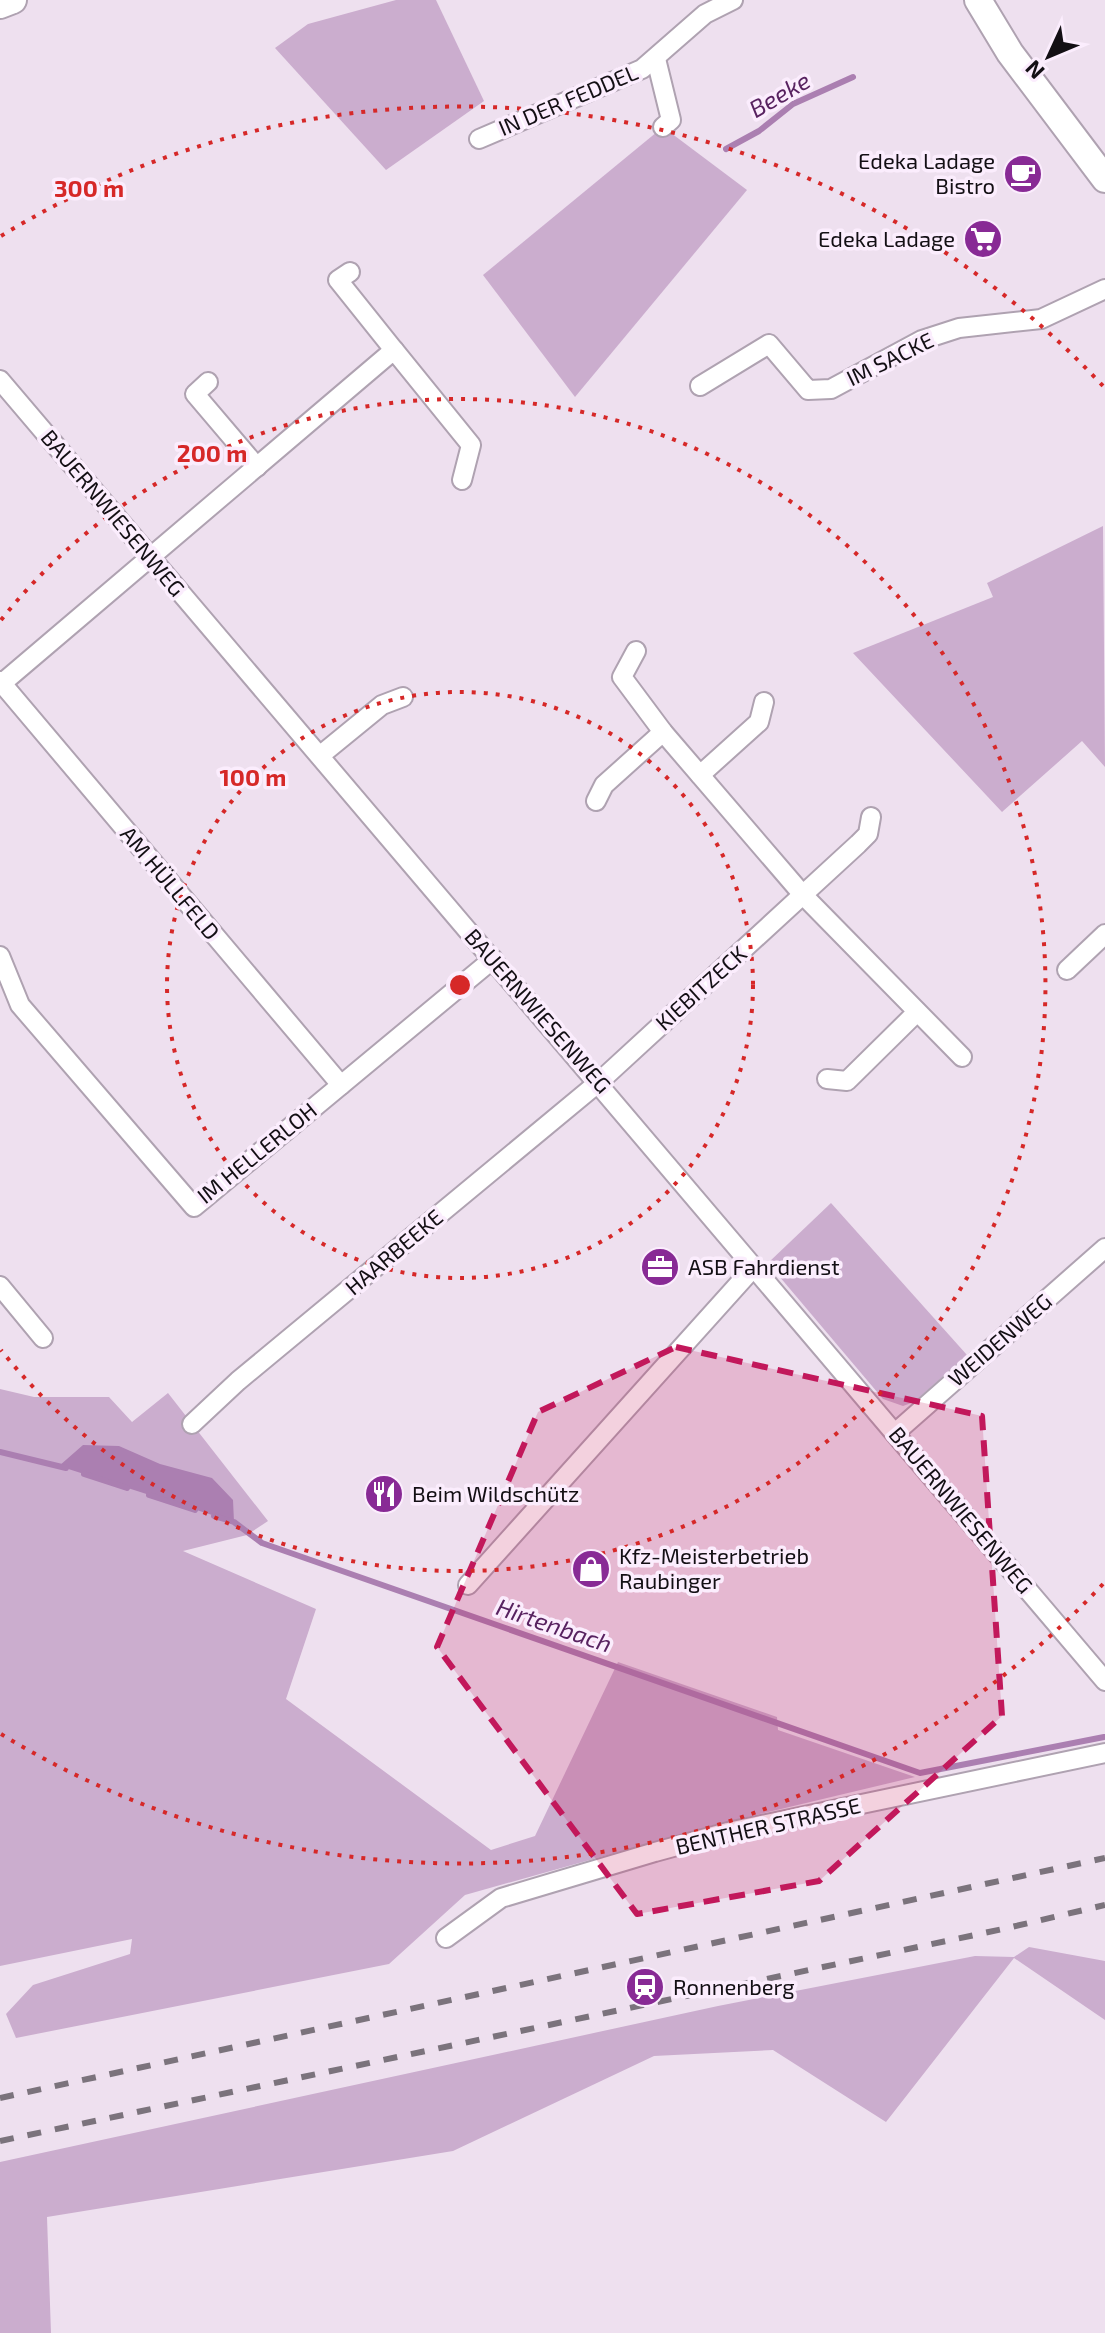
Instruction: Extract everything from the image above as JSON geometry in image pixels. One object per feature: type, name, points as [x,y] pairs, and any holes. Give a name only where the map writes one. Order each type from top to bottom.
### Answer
[{"type":"street","name":"IN DER FEDDEL","points":[[479,139],[600,89],[656,59],[705,14],[733,0]]},
{"type":"street","points":[[978,0],[1010,53],[1105,179]]},
{"type":"street","name":"IN DER FEDDEL","points":[[656,59],[671,120],[663,127]]},
{"type":"street","points":[[350,272],[338,280],[471,445],[462,480]]},
{"type":"street","name":"IM SACKE","points":[[700,386],[769,344],[808,390],[831,389],[922,340],[959,328],[1041,319],[1105,289]]},
{"type":"street","points":[[1,683],[394,350]]},
{"type":"street","name":"BAUERNWIESENWEG","points":[[0,380],[148,558],[322,754],[1105,1681]]},
{"type":"street","points":[[208,382],[195,394],[257,467]]},
{"type":"street","points":[[636,651],[622,677],[663,732],[803,895],[962,1057]]},
{"type":"street","name":"AM HÜLLFELD","points":[[1,683],[341,1085]]},
{"type":"street","points":[[322,754],[382,705],[403,697]]},
{"type":"street","points":[[700,775],[759,722],[764,702]]},
{"type":"street","points":[[596,801],[604,785],[663,732]]},
{"type":"street","name":"KIEBITZECK","points":[[599,1082],[868,834],[871,817]]},
{"type":"street","points":[[1067,970],[1105,934]]},
{"type":"street","name":"IM HELLERLOH","points":[[0,956],[20,1005],[194,1207],[493,959]]},
{"type":"street","points":[[827,1079],[847,1081],[917,1012]]},
{"type":"street","name":"HAARBEEKE","points":[[192,1424],[238,1381],[599,1082]]},
{"type":"street","name":"WEIDENWEG","points":[[895,1433],[1105,1248]]},
{"type":"street","points":[[468,1585],[754,1267]]},
{"type":"street","points":[[0,1286],[43,1338]]},
{"type":"street","name":"BENTHER STRASSE","points":[[446,1938],[501,1898],[655,1852],[728,1832],[1105,1753]]},
{"type":"highlighted area","points":[[676,1347],[982,1416],[1002,1716],[819,1881],[637,1914],[437,1647],[538,1412]]},
{"type":"shaded area","points":[[396,0],[436,0],[484,101],[386,170],[275,48],[308,24]]},
{"type":"shaded area","points":[[663,127],[747,190],[575,397],[483,275]]},
{"type":"shaded area","points":[[1103,526],[1105,767],[1082,741],[1002,812],[853,653],[993,597],[987,583]]},
{"type":"shaded area","points":[[831,1203],[967,1355],[914,1402],[903,1406],[883,1399],[768,1263]]},
{"type":"shaded area","points":[[0,1389],[34,1397],[109,1397],[132,1422],[168,1393],[268,1521],[247,1535],[183,1551],[316,1609],[286,1699],[491,1850],[535,1836],[618,1662],[777,1717],[778,1730],[915,1777],[714,1825],[465,1895],[389,1964],[16,2038],[6,2014],[33,1985],[130,1954],[132,1939],[0,1966]]},
{"type":"shaded area","points":[[83,1445],[119,1446],[160,1464],[212,1478],[233,1500],[234,1522],[59,1466]]},
{"type":"shaded area","points":[[1029,1947],[1105,1961],[1105,2020],[1014,1958],[886,2122],[773,2050],[654,2056],[453,2151],[47,2217],[51,2333],[0,2333],[0,2162],[718,2006],[975,1956],[1014,1957]]},
{"type":"waterway","name":"Beeke","points":[[726,149],[759,131],[793,104],[853,77]]},
{"type":"waterway","name":"Hirtenbach","points":[[0,1452],[66,1468]]},
{"type":"waterway","name":"Hirtenbach","points":[[84,1474],[127,1488]]},
{"type":"waterway","name":"Hirtenbach","points":[[149,1495],[195,1510]]},
{"type":"waterway","name":"Hirtenbach","points":[[214,1516],[234,1522],[262,1543],[920,1773],[1104,1737]]},
{"type":"railway","points":[[0,2098],[1105,1858]]},
{"type":"railway","points":[[0,2141],[1105,1905]]},
{"type":"place","name":"Edeka Ladage Bistro","points":[[1023,174]]},
{"type":"place","name":"Edeka Ladage","points":[[983,239]]},
{"type":"place","name":"ASB Fahrdienst","points":[[660,1267]]},
{"type":"place","name":"Beim Wildschütz","points":[[384,1494]]},
{"type":"place","name":"Kfz-Meisterbetrieb Raubinger","points":[[591,1569]]},
{"type":"place","name":"Ronnenberg","points":[[645,1987]]}]
